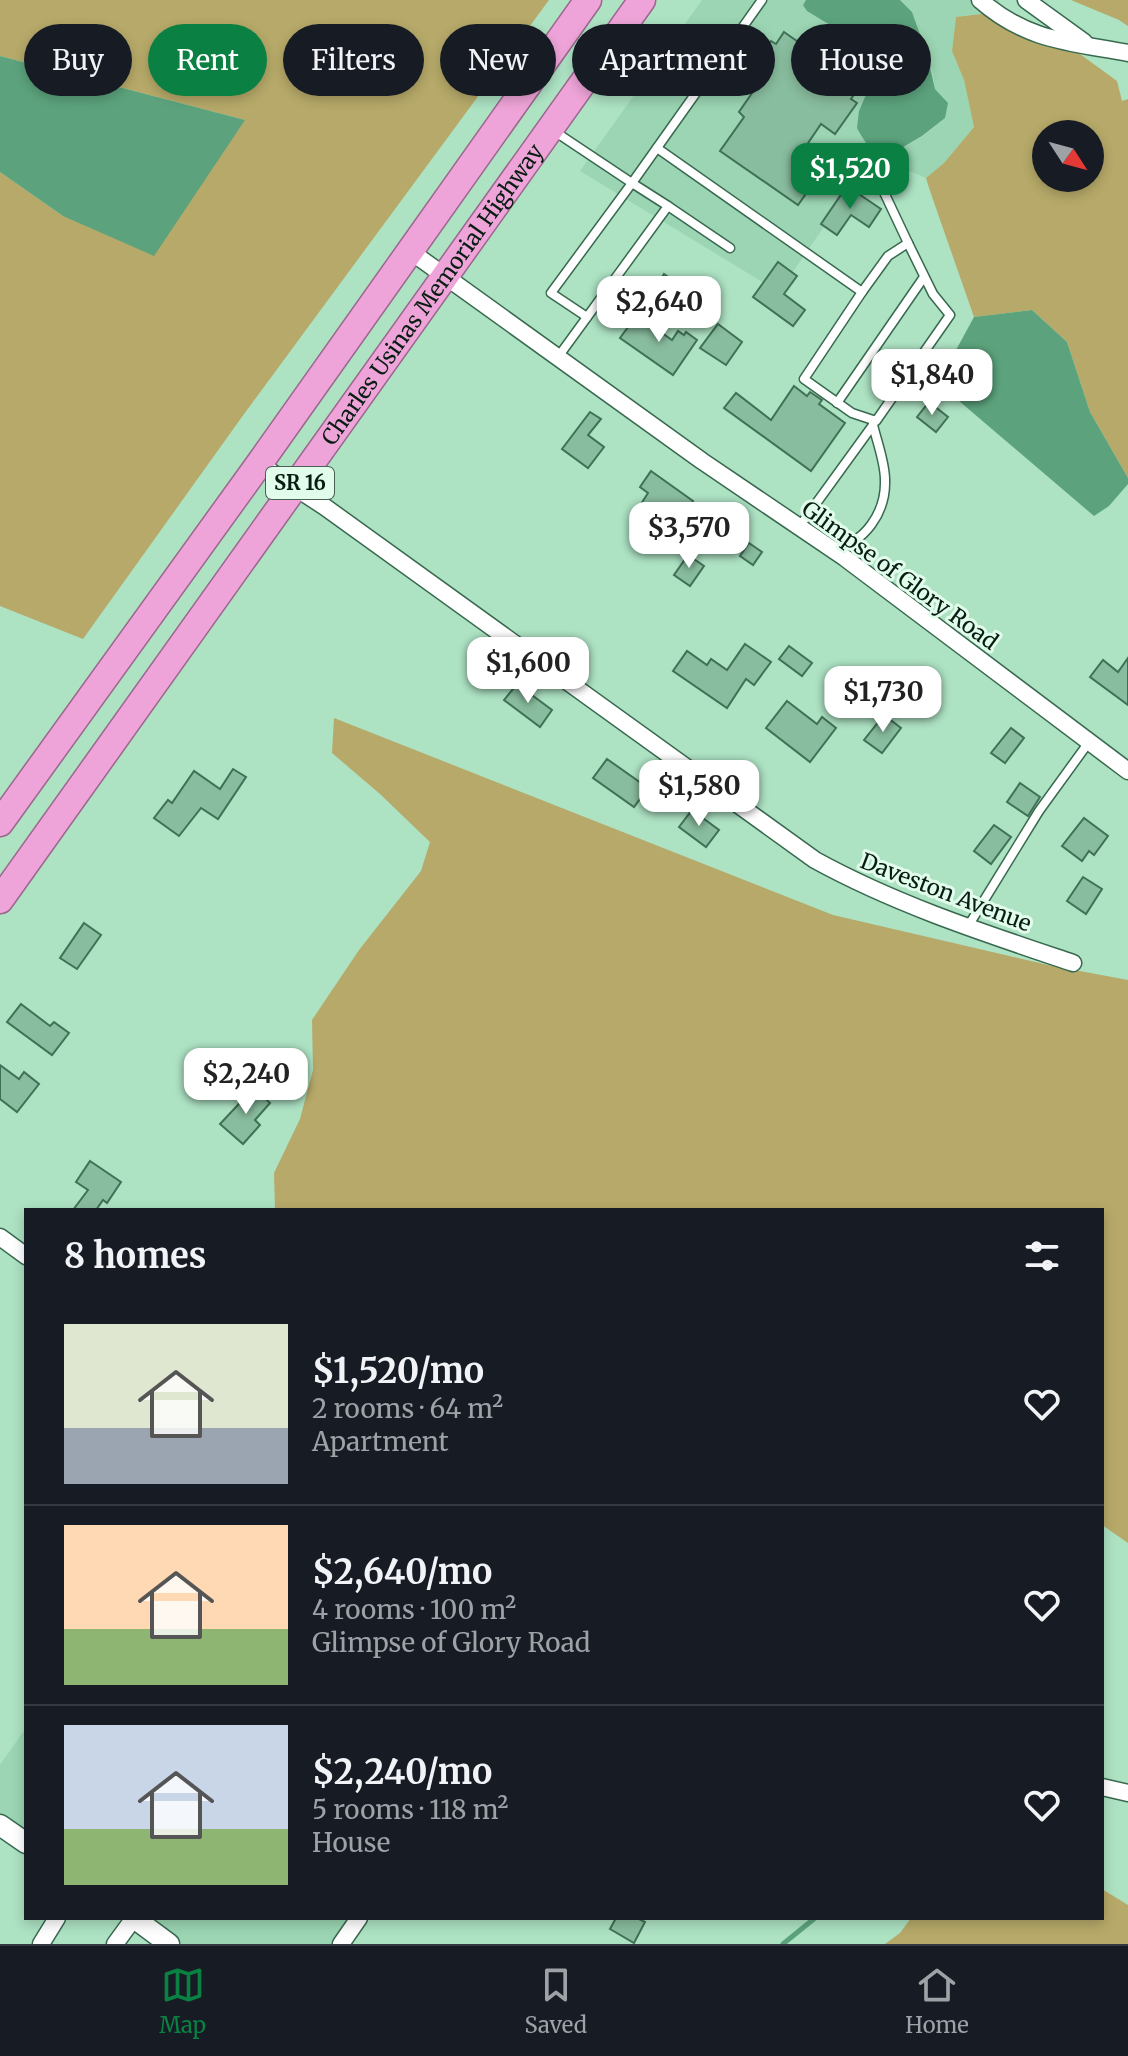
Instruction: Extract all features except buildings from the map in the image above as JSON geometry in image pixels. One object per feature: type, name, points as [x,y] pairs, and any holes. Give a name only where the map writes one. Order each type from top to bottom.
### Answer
[{"type":"highway","name":"Charles Usinas Memorial Highway","points":[[0,823],[588,0]]},
{"type":"highway","name":"Charles Usinas Memorial Highway","points":[[0,900],[642,0]]},
{"type":"street","points":[[980,0],[1001,18],[1039,36],[1128,53]]},
{"type":"street","points":[[1026,0],[1089,45]]},
{"type":"street","name":"Glimpse of Glory Road","points":[[410,251],[829,548],[1128,771]]},
{"type":"street","name":"Daveston Avenue","points":[[259,464],[325,507],[815,860],[893,899],[967,928],[1073,963]]},
{"type":"street","points":[[0,1237],[24,1255]]},
{"type":"street","points":[[1104,1787],[1128,1793]]},
{"type":"street","points":[[0,1825],[24,1842]]},
{"type":"street","points":[[41,1944],[56,1920]]},
{"type":"street","points":[[115,1944],[133,1920]]},
{"type":"street","points":[[137,1920],[169,1944]]},
{"type":"street","points":[[341,1944],[358,1920]]},
{"type":"lane","points":[[587,317],[551,293],[762,0]]},
{"type":"lane","points":[[550,129],[730,248]]},
{"type":"lane","points":[[657,148],[862,292]]},
{"type":"lane","points":[[799,527],[950,315],[924,277],[882,188],[846,155]]},
{"type":"lane","points":[[558,357],[668,206]]},
{"type":"lane","points":[[875,423],[852,413],[804,379],[888,256],[908,243]]},
{"type":"lane","points":[[837,403],[924,277]]},
{"type":"lane","points":[[829,548],[849,546],[870,527],[882,507],[885,479],[875,423]]},
{"type":"lane","points":[[967,928],[1039,811],[1089,742]]},
{"type":"shaded area","points":[[0,0],[549,0],[531,24],[440,24],[440,96],[478,96],[83,639],[0,606],[0,172],[63,216],[245,120],[153,96],[267,96],[267,24],[148,24],[148,95],[132,90],[132,24],[24,24],[24,62],[0,56]]},
{"type":"shaded area","points":[[702,0],[806,0],[803,5],[829,24],[791,24],[791,96],[865,96],[859,111],[859,133],[866,138],[871,153],[881,160],[923,136],[945,118],[944,98],[935,89],[931,67],[931,24],[916,24],[912,12],[900,0],[999,0],[998,12],[956,17],[952,51],[964,80],[974,127],[944,163],[926,178],[900,167],[856,194],[830,218],[779,292],[580,171],[634,96],[775,96],[775,24],[685,24]]},
{"type":"shaded area","points":[[806,0],[900,0],[912,12],[916,24],[828,24],[807,11],[803,5]]},
{"type":"shaded area","points":[[1071,0],[1128,0],[1128,26],[1119,20]]},
{"type":"shaded area","points":[[998,12],[1027,39],[1062,41],[1117,81],[1122,101],[1128,99],[1128,478],[1090,412],[1067,342],[1032,310],[974,317],[926,178],[944,163],[974,127],[964,80],[952,51],[956,17]]},
{"type":"shaded area","points":[[0,56],[24,62],[24,96],[132,96],[132,90],[245,120],[154,256],[63,216],[0,172]]},
{"type":"shaded area","points":[[931,72],[935,89],[948,103],[945,118],[922,136],[881,160],[857,128],[865,96],[931,96]]},
{"type":"shaded area","points":[[1032,310],[1067,342],[1090,412],[1128,478],[1128,484],[1109,506],[1094,516],[938,383],[974,317]]},
{"type":"shaded area","points":[[334,718],[833,915],[1048,965],[1128,980],[1128,1543],[1104,1526],[1104,1208],[275,1208],[274,1173],[300,1119],[313,1070],[312,1020],[359,950],[421,871],[430,842],[332,753]]},
{"type":"shaded area","points":[[24,1731],[24,1833],[0,1815],[0,1765]]},
{"type":"shaded area","points":[[1104,1890],[1128,1905],[1128,1944],[885,1944],[900,1933],[910,1920],[1104,1920]]},
{"type":"shaded area","points":[[150,1920],[350,1920],[332,1944],[182,1944]]},
{"type":"waterway","points":[[783,1944],[813,1920]]}]
